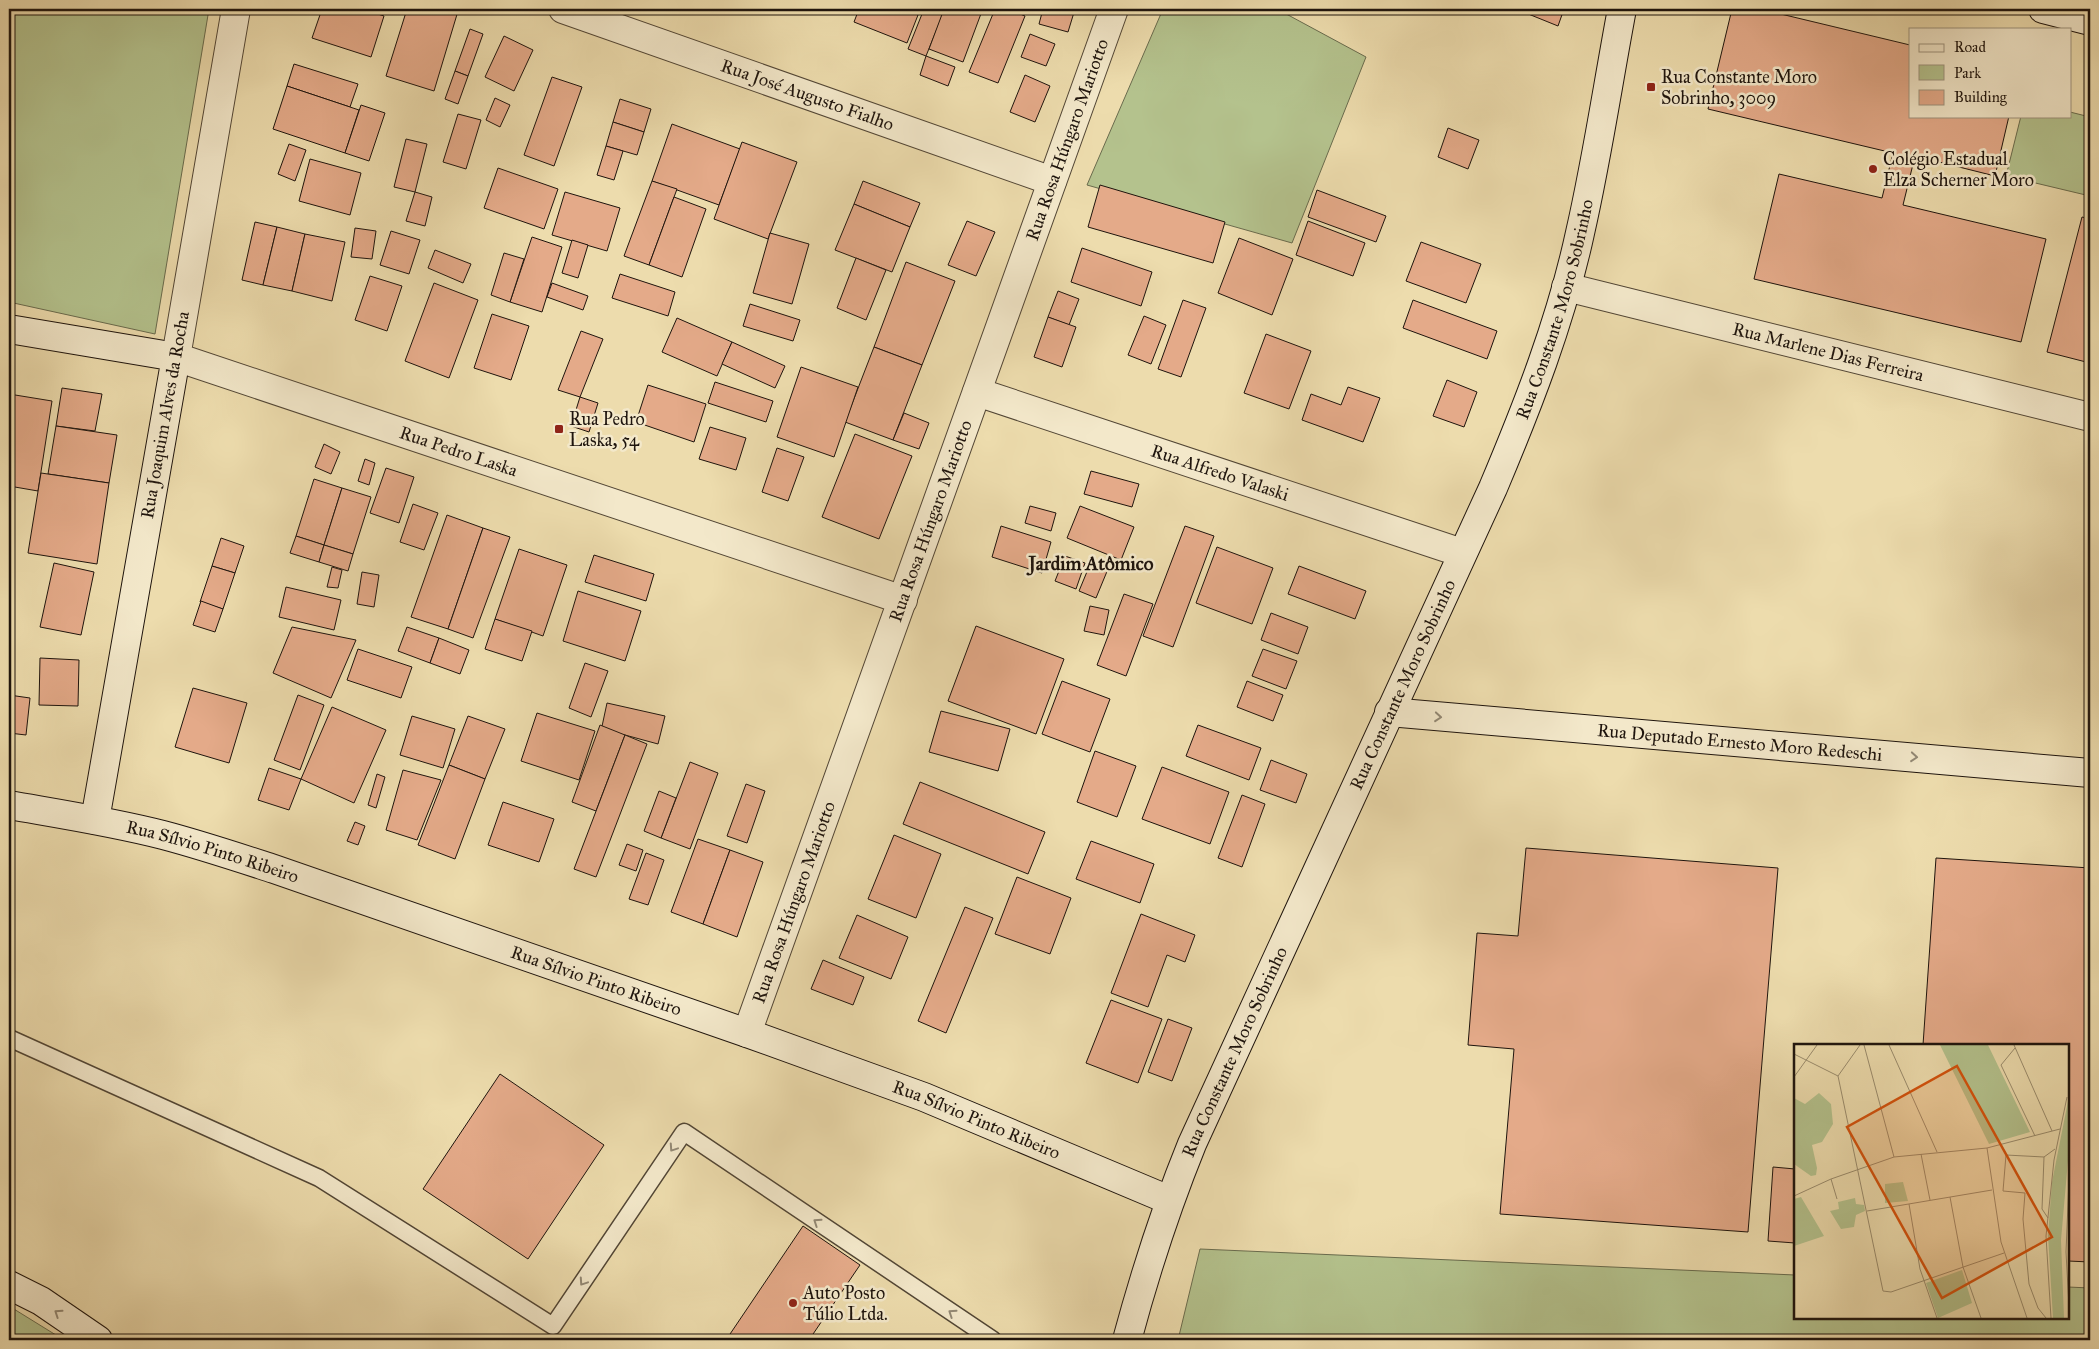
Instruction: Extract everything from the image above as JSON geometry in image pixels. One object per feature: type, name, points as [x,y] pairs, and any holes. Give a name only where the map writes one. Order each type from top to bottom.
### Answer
[{"type":"street","name":"Rua Joaquim Alves da Rocha","points":[[95,820],[236,9]]},
{"type":"street","name":"Rua José Augusto Fialho","points":[[562,9],[1052,181]]},
{"type":"street","name":"Rua Rosa Húngaro Mariotto","points":[[747,1033],[1114,9]]},
{"type":"street","name":"Rua Constante Moro Sobrinho","points":[[1127,1340],[1147,1266],[1169,1200],[1192,1144],[1493,488],[1524,414],[1566,287],[1587,198],[1622,9]]},
{"type":"street","points":[[2043,9],[2090,21]]},
{"type":"street","name":"Rua Marlene Dias Ferreira","points":[[1566,287],[2090,417]]},
{"type":"street","name":"Rua Pedro Laska","points":[[9,329],[176,356],[903,600]]},
{"type":"street","name":"Rua Alfredo Valaski","points":[[977,392],[1462,553]]},
{"type":"street","name":"Rua Deputado Ernesto Moro Redeschi","points":[[1390,712],[2090,772]]},
{"type":"street","name":"Rua Sílvio Pinto Ribeiro","points":[[9,805],[95,820],[162,835],[218,851],[747,1033],[924,1097],[1169,1200]]},
{"type":"street","points":[[9,1285],[41,1302],[98,1340]]},
{"type":"lane","points":[[9,1038],[319,1178],[553,1326],[684,1132],[992,1340]]},
{"type":"green space","points":[[9,9],[209,9],[155,334],[9,302]]},
{"type":"green space","points":[[1163,9],[1277,9],[1366,57],[1292,243],[1087,185]]},
{"type":"green space","points":[[2072,112],[2090,117],[2090,196],[2006,176],[2020,118],[2072,118]]},
{"type":"green space","points":[[1200,1249],[1794,1275],[1794,1319],[2069,1319],[2069,1287],[2090,1288],[2090,1340],[1178,1340]]},
{"type":"green space","points":[[9,1306],[64,1340],[9,1340]]},
{"type":"building","points":[[322,9],[362,9],[384,16],[371,57],[312,38]]},
{"type":"building","points":[[407,9],[452,9],[458,11],[434,91],[386,76]]},
{"type":"building","points":[[859,9],[903,9],[918,15],[907,43],[854,22]]},
{"type":"building","points":[[903,9],[920,9],[918,15]]},
{"type":"building","points":[[924,9],[945,9],[926,56],[908,49]]},
{"type":"building","points":[[944,9],[977,9],[982,11],[963,62],[929,49]]},
{"type":"building","points":[[995,9],[1008,9],[1025,16],[998,83],[969,72]]},
{"type":"building","points":[[1043,9],[1075,9],[1068,32],[1039,24]]},
{"type":"building","points":[[1516,9],[1564,9],[1558,26]]},
{"type":"building","points":[[1732,9],[1760,9],[1909,45],[1909,118],[2009,118],[1995,176],[1915,156],[1903,205],[2046,239],[2021,342],[1754,279],[1779,174],[1882,198],[1893,153],[1708,109]]},
{"type":"building","points":[[470,29],[483,34],[468,76],[455,71]]},
{"type":"building","points":[[1030,34],[1055,44],[1046,66],[1021,57]]},
{"type":"building","points":[[504,36],[533,50],[514,91],[485,77]]},
{"type":"building","points":[[926,56],[955,67],[948,86],[920,75]]},
{"type":"building","points":[[294,64],[358,84],[350,107],[287,86]]},
{"type":"building","points":[[455,71],[468,76],[458,104],[445,99]]},
{"type":"building","points":[[1025,75],[1050,86],[1035,122],[1010,112]]},
{"type":"building","points":[[552,77],[582,87],[554,166],[524,155]]},
{"type":"building","points":[[287,86],[359,110],[345,153],[273,129]]},
{"type":"building","points":[[495,98],[510,105],[500,127],[486,120]]},
{"type":"building","points":[[620,99],[651,109],[644,132],[613,122]]},
{"type":"building","points":[[361,105],[385,113],[369,161],[345,153]]},
{"type":"building","points":[[458,114],[481,120],[466,169],[443,162]]},
{"type":"building","points":[[613,122],[644,132],[637,155],[606,146]]},
{"type":"building","points":[[672,124],[740,149],[719,205],[652,181]]},
{"type":"building","points":[[1448,128],[1479,140],[1468,169],[1438,157]]},
{"type":"building","points":[[406,139],[427,144],[415,192],[394,187]]},
{"type":"building","points":[[742,142],[797,162],[768,239],[714,219]]},
{"type":"building","points":[[289,144],[306,150],[295,181],[278,174]]},
{"type":"building","points":[[606,146],[623,151],[614,180],[597,175]]},
{"type":"building","points":[[310,159],[361,173],[350,215],[299,201]]},
{"type":"building","points":[[498,168],[558,189],[544,229],[484,208]]},
{"type":"building","points":[[652,181],[677,189],[649,265],[624,256]]},
{"type":"building","points":[[863,181],[920,203],[910,227],[854,204]]},
{"type":"building","points":[[1100,185],[1225,222],[1213,263],[1088,227]]},
{"type":"building","points":[[1317,190],[1386,216],[1376,242],[1308,217]]},
{"type":"building","points":[[415,192],[432,197],[425,226],[406,221]]},
{"type":"building","points":[[565,192],[620,208],[607,251],[552,235]]},
{"type":"building","points":[[674,197],[706,209],[682,277],[649,265]]},
{"type":"building","points":[[854,204],[910,227],[892,272],[835,250]]},
{"type":"building","points":[[2082,217],[2090,219],[2090,363],[2047,352]]},
{"type":"building","points":[[967,221],[995,232],[976,276],[948,265]]},
{"type":"building","points":[[1308,221],[1365,243],[1353,276],[1296,255]]},
{"type":"building","points":[[255,222],[277,227],[263,285],[242,280]]},
{"type":"building","points":[[277,227],[305,234],[292,291],[263,285]]},
{"type":"building","points":[[355,228],[376,231],[372,259],[351,257]]},
{"type":"building","points":[[391,231],[420,240],[409,274],[380,265]]},
{"type":"building","points":[[770,233],[809,244],[792,304],[753,293]]},
{"type":"building","points":[[305,234],[345,242],[332,301],[292,291]]},
{"type":"building","points":[[532,237],[562,247],[542,312],[510,302]]},
{"type":"building","points":[[1239,238],[1293,259],[1272,315],[1218,293]]},
{"type":"building","points":[[572,240],[588,245],[578,278],[562,273]]},
{"type":"building","points":[[1421,242],[1481,264],[1466,303],[1406,281]]},
{"type":"building","points":[[1082,248],[1152,272],[1141,306],[1071,282]]},
{"type":"building","points":[[435,250],[471,264],[463,283],[428,268]]},
{"type":"building","points":[[504,253],[524,259],[510,302],[491,295]]},
{"type":"building","points":[[856,258],[886,270],[866,320],[837,308]]},
{"type":"building","points":[[906,262],[955,281],[922,365],[874,347]]},
{"type":"building","points":[[620,274],[675,292],[668,316],[612,298]]},
{"type":"building","points":[[370,276],[402,286],[387,331],[355,320]]},
{"type":"building","points":[[434,283],[478,300],[449,378],[405,361]]},
{"type":"building","points":[[552,283],[588,296],[583,310],[547,297]]},
{"type":"building","points":[[1058,291],[1079,299],[1069,325],[1048,317]]},
{"type":"building","points":[[1183,300],[1206,308],[1181,377],[1158,369]]},
{"type":"building","points":[[1413,300],[1497,331],[1487,359],[1403,328]]},
{"type":"building","points":[[750,304],[800,320],[793,341],[743,326]]},
{"type":"building","points":[[492,314],[529,326],[511,380],[474,368]]},
{"type":"building","points":[[1144,316],[1166,325],[1151,364],[1128,355]]},
{"type":"building","points":[[1048,317],[1076,327],[1062,367],[1034,357]]},
{"type":"building","points":[[677,318],[732,342],[717,376],[662,352]]},
{"type":"building","points":[[581,331],[603,339],[580,397],[558,390]]},
{"type":"building","points":[[1266,334],[1311,351],[1289,409],[1244,393]]},
{"type":"building","points":[[732,342],[785,366],[775,388],[722,364]]},
{"type":"building","points":[[874,347],[922,365],[893,440],[845,422]]},
{"type":"building","points":[[801,367],[858,387],[834,457],[777,437]]},
{"type":"building","points":[[1447,380],[1477,392],[1464,427],[1433,416]]},
{"type":"building","points":[[715,382],[773,401],[766,422],[708,403]]},
{"type":"building","points":[[648,385],[706,404],[694,442],[636,422]]},
{"type":"building","points":[[1348,387],[1380,398],[1363,442],[1302,420],[1311,394],[1341,405]]},
{"type":"building","points":[[62,388],[102,394],[95,431],[56,426]]},
{"type":"building","points":[[9,394],[52,401],[38,491],[9,486]]},
{"type":"building","points":[[580,397],[598,403],[589,432],[571,426]]},
{"type":"building","points":[[904,413],[929,423],[919,449],[893,440]]},
{"type":"building","points":[[56,426],[117,435],[109,483],[48,474]]},
{"type":"building","points":[[710,427],[746,438],[736,470],[699,459]]},
{"type":"building","points":[[855,434],[912,456],[879,539],[822,517]]},
{"type":"building","points":[[324,444],[340,452],[331,474],[315,467]]},
{"type":"building","points":[[777,448],[804,457],[788,501],[762,492]]},
{"type":"building","points":[[365,459],[375,463],[369,485],[358,481]]},
{"type":"building","points":[[386,468],[414,477],[399,523],[370,513]]},
{"type":"building","points":[[1091,471],[1139,484],[1132,507],[1084,494]]},
{"type":"building","points":[[41,473],[109,483],[97,564],[28,553]]},
{"type":"building","points":[[314,479],[342,488],[324,545],[296,536]]},
{"type":"building","points":[[342,488],[371,497],[353,554],[324,545]]},
{"type":"building","points":[[413,504],[438,513],[424,550],[400,542]]},
{"type":"building","points":[[1030,506],[1056,513],[1051,531],[1025,523]]},
{"type":"building","points":[[1080,506],[1134,527],[1121,560],[1067,538]]},
{"type":"building","points":[[447,515],[483,528],[448,629],[411,617]]},
{"type":"building","points":[[1001,526],[1051,542],[1042,573],[992,557]]},
{"type":"building","points":[[1185,526],[1214,536],[1173,647],[1143,636]]},
{"type":"building","points":[[483,528],[510,537],[473,638],[448,629]]},
{"type":"building","points":[[296,536],[324,545],[319,562],[290,553]]},
{"type":"building","points":[[221,538],[244,546],[235,573],[212,566]]},
{"type":"building","points":[[324,545],[353,554],[348,571],[319,562]]},
{"type":"building","points":[[1217,547],[1273,568],[1252,624],[1196,603]]},
{"type":"building","points":[[519,549],[567,565],[543,636],[495,619]]},
{"type":"building","points":[[594,555],[654,574],[646,601],[585,582]]},
{"type":"building","points":[[1065,556],[1085,563],[1076,589],[1055,581]]},
{"type":"building","points":[[1091,562],[1108,569],[1096,598],[1079,591]]},
{"type":"building","points":[[54,563],[94,572],[81,635],[40,627]]},
{"type":"building","points":[[212,566],[235,573],[223,609],[200,602]]},
{"type":"building","points":[[1299,566],[1366,591],[1355,619],[1288,594]]},
{"type":"building","points":[[332,567],[342,570],[338,588],[327,587]]},
{"type":"building","points":[[362,572],[379,575],[374,607],[357,604]]},
{"type":"building","points":[[286,587],[341,600],[334,630],[279,617]]},
{"type":"building","points":[[578,591],[641,611],[625,661],[563,641]]},
{"type":"building","points":[[1124,594],[1153,604],[1126,676],[1097,665]]},
{"type":"building","points":[[201,601],[223,609],[215,632],[193,625]]},
{"type":"building","points":[[1090,606],[1109,610],[1104,635],[1084,631]]},
{"type":"building","points":[[1271,613],[1308,627],[1298,654],[1261,640]]},
{"type":"building","points":[[495,619],[532,631],[522,661],[485,649]]},
{"type":"building","points":[[976,626],[1064,659],[1036,734],[948,701]]},
{"type":"building","points":[[292,627],[356,640],[331,698],[273,673]]},
{"type":"building","points":[[407,627],[439,638],[430,663],[398,651]]},
{"type":"building","points":[[439,638],[469,650],[460,674],[430,663]]},
{"type":"building","points":[[358,649],[412,667],[401,698],[347,680]]},
{"type":"building","points":[[1263,649],[1297,661],[1286,689],[1252,676]]},
{"type":"building","points":[[40,658],[79,660],[78,706],[39,705]]},
{"type":"building","points":[[585,663],[608,671],[591,717],[569,708]]},
{"type":"building","points":[[1062,681],[1110,699],[1090,752],[1042,734]]},
{"type":"building","points":[[1247,681],[1283,695],[1273,721],[1237,707]]},
{"type":"building","points":[[193,688],[247,703],[229,763],[175,747]]},
{"type":"building","points":[[9,695],[30,698],[26,735],[9,733]]},
{"type":"building","points":[[298,695],[324,705],[300,770],[274,760]]},
{"type":"building","points":[[607,703],[665,716],[658,744],[601,731]]},
{"type":"building","points":[[332,707],[386,730],[354,803],[301,779]]},
{"type":"building","points":[[941,711],[1010,729],[998,771],[929,752]]},
{"type":"building","points":[[537,713],[595,731],[579,780],[521,761]]},
{"type":"building","points":[[412,716],[455,729],[443,768],[400,755]]},
{"type":"building","points":[[468,716],[505,729],[485,779],[449,765]]},
{"type":"building","points":[[600,725],[625,735],[596,811],[572,802]]},
{"type":"building","points":[[1198,725],[1261,748],[1249,780],[1186,756]]},
{"type":"building","points":[[625,735],[647,744],[596,877],[574,869]]},
{"type":"building","points":[[1095,751],[1136,766],[1117,817],[1077,802]]},
{"type":"building","points":[[1271,760],[1307,774],[1296,803],[1260,790]]},
{"type":"building","points":[[690,762],[718,773],[690,849],[661,838]]},
{"type":"building","points":[[449,765],[485,779],[455,859],[418,845]]},
{"type":"building","points":[[1162,767],[1229,792],[1210,844],[1142,819]]},
{"type":"building","points":[[269,768],[301,779],[289,810],[258,800]]},
{"type":"building","points":[[403,770],[441,780],[417,840],[386,830]]},
{"type":"building","points":[[377,774],[385,777],[376,808],[368,805]]},
{"type":"building","points":[[920,782],[1045,832],[1028,874],[903,824]]},
{"type":"building","points":[[746,784],[765,791],[747,843],[727,836]]},
{"type":"building","points":[[659,791],[676,798],[661,838],[644,831]]},
{"type":"building","points":[[1242,795],[1265,804],[1242,867],[1218,858]]},
{"type":"building","points":[[503,802],[554,819],[539,862],[488,845]]},
{"type":"building","points":[[355,822],[365,826],[358,845],[347,841]]},
{"type":"building","points":[[894,835],[941,854],[916,918],[868,899]]},
{"type":"building","points":[[698,839],[730,850],[703,924],[671,912]]},
{"type":"building","points":[[1091,841],[1154,864],[1140,903],[1076,879]]},
{"type":"building","points":[[627,844],[643,850],[636,871],[619,865]]},
{"type":"building","points":[[1526,848],[1778,868],[1748,1232],[1500,1214],[1514,1049],[1468,1045],[1477,933],[1518,936]]},
{"type":"building","points":[[730,850],[763,862],[737,937],[703,924]]},
{"type":"building","points":[[646,853],[664,860],[648,905],[629,899]]},
{"type":"building","points":[[1936,858],[2090,868],[2090,1262],[2069,1261],[2069,1044],[1923,1044]]},
{"type":"building","points":[[1017,877],[1071,898],[1050,954],[995,934]]},
{"type":"building","points":[[965,907],[993,918],[946,1033],[918,1021]]},
{"type":"building","points":[[1141,914],[1195,935],[1185,962],[1167,955],[1148,1007],[1111,993]]},
{"type":"building","points":[[857,915],[908,937],[891,979],[839,958]]},
{"type":"building","points":[[823,960],[864,977],[853,1005],[811,989]]},
{"type":"building","points":[[1111,1000],[1162,1019],[1138,1083],[1086,1063]]},
{"type":"building","points":[[1168,1019],[1192,1028],[1172,1081],[1148,1072]]},
{"type":"building","points":[[500,1074],[604,1145],[528,1259],[423,1189]]},
{"type":"building","points":[[1773,1167],[1794,1169],[1794,1243],[1768,1241]]},
{"type":"building","name":"Auto Posto Túlio Ltda.","points":[[803,1226],[860,1265],[809,1340],[726,1340]]},
{"type":"place","name":"Rua Constante Moro Sobrinho, 3009","points":[[1651,87]]},
{"type":"place","name":"Colégio Estadual Elza Scherner Moro","points":[[1873,169]]},
{"type":"place","name":"Rua Pedro Laska, 54","points":[[559,429]]},
{"type":"place","name":"Auto Posto Túlio Ltda.","points":[[793,1303]]},
{"type":"district","name":"Jardim Atômico","points":[[1091,563]]}]
